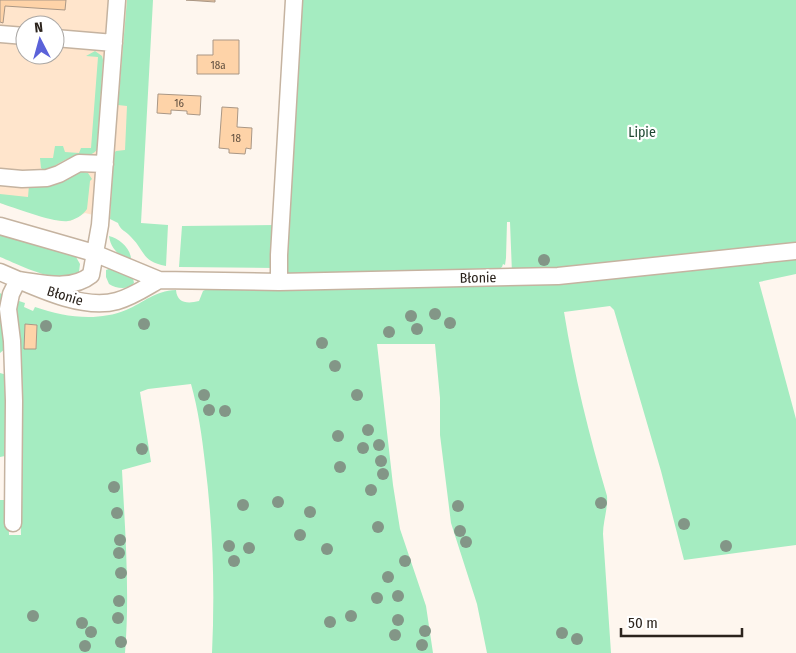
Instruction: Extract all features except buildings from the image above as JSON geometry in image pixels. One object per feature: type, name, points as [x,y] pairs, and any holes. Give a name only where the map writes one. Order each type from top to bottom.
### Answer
[{"type":"street","points":[[13,524],[14,401],[12,341],[8,309],[11,294],[18,280],[61,285],[83,282],[91,275],[100,225],[117,0]]},
{"type":"street","points":[[279,282],[294,0]]},
{"type":"street","points":[[0,34],[15,35]]},
{"type":"street","points":[[65,39],[114,42]]},
{"type":"street","points":[[0,177],[22,179],[46,178],[59,174],[79,163],[105,164]]},
{"type":"street","name":"Błonie","points":[[0,226],[94,253],[159,280],[279,282],[558,276],[796,251]]},
{"type":"street","name":"Błonie","points":[[0,272],[51,293],[78,301],[101,304],[126,298],[159,280]]},
{"type":"shaded area","points":[[0,0],[135,0],[132,222],[85,213],[70,221],[60,221],[0,203]]},
{"type":"green space","points":[[127,0],[153,0],[141,223],[168,225],[166,266],[148,259],[136,242],[118,223],[110,219],[114,153],[125,150],[127,106],[118,105]]},
{"type":"green space","name":"Lipie","points":[[297,0],[796,0],[796,248],[512,273],[510,222],[507,222],[505,265],[503,264],[499,269],[292,276],[284,269]]},
{"type":"green space","points":[[95,51],[102,56],[103,60],[97,150],[85,156],[70,158],[43,170],[40,158],[53,158],[55,146],[63,146],[65,152],[79,153],[81,148],[91,148],[98,57],[86,56]]},
{"type":"green space","points":[[83,172],[88,173],[92,179],[90,181],[87,209],[73,220],[54,220],[0,203],[0,194],[28,197],[29,185]]},
{"type":"green space","points":[[277,225],[275,268],[179,267],[182,226]]},
{"type":"green space","points":[[0,234],[76,257],[80,264],[79,272],[71,276],[51,276],[0,257]]},
{"type":"green space","points":[[109,236],[117,239],[127,248],[131,261],[116,252]]},
{"type":"green space","points":[[796,254],[796,274],[759,282],[796,419],[796,545],[684,560],[661,471],[614,310],[610,306],[564,312],[582,404],[607,496],[603,534],[611,653],[487,653],[477,604],[451,523],[440,435],[440,398],[435,344],[377,344],[393,485],[400,529],[426,606],[433,653],[212,653],[212,534],[201,433],[191,384],[148,389],[140,392],[151,462],[122,470],[127,584],[125,653],[0,653],[0,500],[8,500],[9,535],[21,535],[13,299],[25,303],[24,307],[33,311],[35,307],[69,316],[92,317],[115,314],[162,292],[176,290],[178,298],[183,302],[190,302],[199,301],[203,291],[207,289],[262,288]],"holes":[[[25,324],[37,325],[36,349],[24,348]]]},
{"type":"green space","points":[[111,268],[133,278],[134,283],[129,287],[122,288],[109,284],[106,270]]},
{"type":"green space","points":[[0,293],[3,295],[6,348],[0,353]]},
{"type":"green space","points":[[0,373],[7,375],[9,451],[5,456],[0,457]]}]
